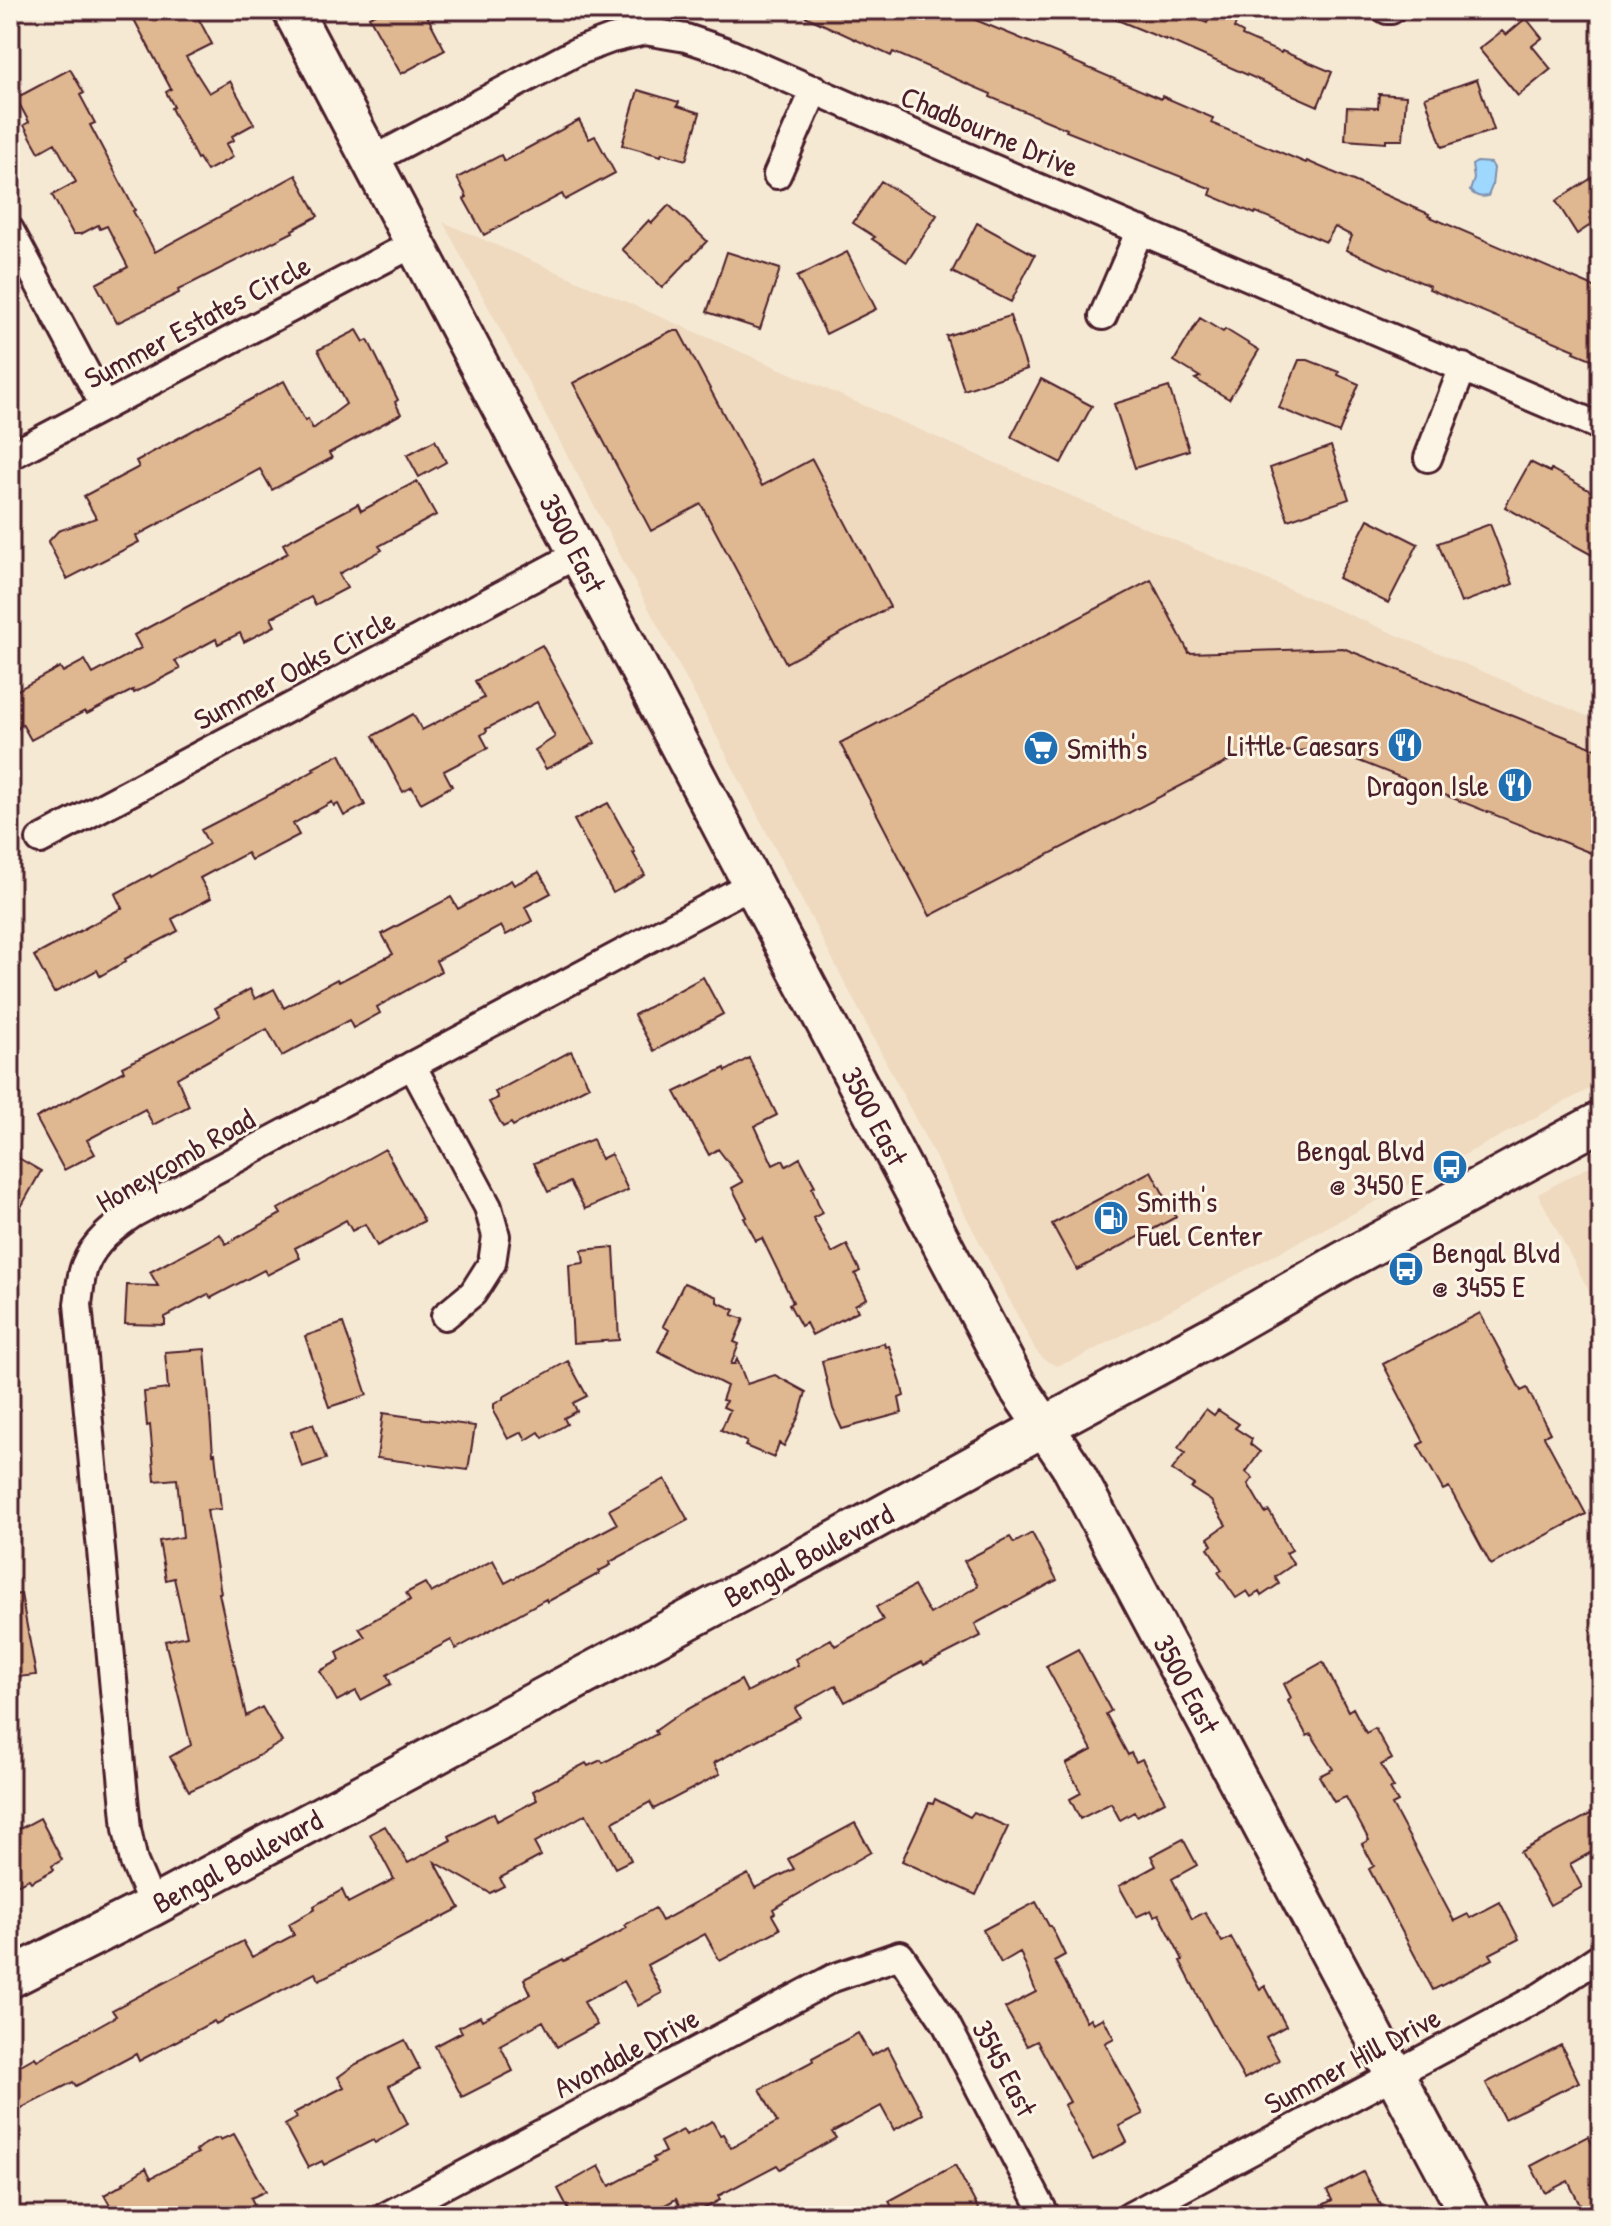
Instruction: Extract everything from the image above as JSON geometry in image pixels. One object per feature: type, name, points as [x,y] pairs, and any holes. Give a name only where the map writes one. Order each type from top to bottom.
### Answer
[{"type":"main road","name":"3500 East","points":[[292,10],[1017,1386],[1086,1495],[1470,2216]]},
{"type":"main road","name":"Bengal Boulevard","points":[[10,1978],[153,1906],[806,1557],[1245,1319],[1342,1262],[1601,1121]]},
{"type":"street","name":"Chadbourne Drive","points":[[371,161],[576,52],[645,31],[686,38],[815,89],[974,160],[1601,427]]},
{"type":"street","points":[[777,175],[815,89]]},
{"type":"street","points":[[10,230],[104,406]]},
{"type":"street","points":[[1103,316],[1140,230]]},
{"type":"street","name":"Summer Estates Circle","points":[[10,456],[415,243]]},
{"type":"street","points":[[1428,458],[1463,367]]},
{"type":"street","name":"Summer Oaks Circle","points":[[40,840],[578,554]]},
{"type":"street","name":"Honeycomb Road","points":[[153,1906],[134,1862],[127,1829],[78,1304],[84,1266],[96,1245],[112,1228],[133,1214],[752,884]]},
{"type":"street","points":[[412,1065],[488,1207],[496,1236],[492,1263],[473,1293],[445,1316]]},
{"type":"street","name":"Avondale Drive","points":[[386,2216],[833,1978],[900,1955]]},
{"type":"street","name":"3545 East","points":[[900,1955],[945,2022],[1046,2216]]},
{"type":"street","name":"Summer Hill Drive","points":[[1130,2216],[1541,1996],[1601,1956]]},
{"type":"shaded area","points":[[443,222],[1127,520],[1601,722],[1601,1083],[1077,1359],[1056,1366],[1045,1360],[1036,1351],[718,739]]},
{"type":"shaded area","points":[[1601,1160],[1601,1314],[1538,1194]]},
{"type":"water","points":[[1477,162],[1491,163],[1494,168],[1488,196],[1478,196],[1470,191],[1474,179],[1472,165]]},
{"type":"building","points":[[129,10],[194,10],[212,44],[186,57],[209,93],[230,81],[254,124],[232,136],[234,140],[226,144],[233,157],[207,171],[197,159],[171,108],[174,107],[166,92],[171,89]]},
{"type":"building","points":[[383,10],[424,10],[445,50],[401,74],[369,17]]},
{"type":"building","points":[[792,10],[951,10],[1213,118],[1211,123],[1307,161],[1601,290],[1601,363],[1346,250],[1352,236],[1335,227],[1326,242],[1255,214],[1210,195],[1212,189],[1066,131],[990,97],[991,94],[893,52],[891,56]]},
{"type":"building","points":[[1093,10],[1175,10],[1207,23],[1213,10],[1219,10],[1238,19],[1234,28],[1243,33],[1242,36],[1332,72],[1318,106]]},
{"type":"building","points":[[1526,18],[1542,38],[1532,46],[1551,69],[1518,96],[1479,49],[1502,31],[1506,35]]},
{"type":"building","points":[[70,69],[84,93],[80,95],[95,123],[90,125],[155,252],[296,175],[318,216],[293,232],[178,290],[179,293],[117,323],[96,284],[128,267],[107,226],[100,229],[98,225],[81,234],[73,234],[52,195],[76,182],[55,143],[39,152],[24,125],[29,122],[16,98]]},
{"type":"building","points":[[1477,79],[1494,130],[1442,147],[1425,97]]},
{"type":"building","points":[[638,90],[679,102],[677,106],[700,113],[686,160],[622,145]]},
{"type":"building","points":[[1379,94],[1406,96],[1403,140],[1386,140],[1386,143],[1345,140],[1347,107],[1378,108]]},
{"type":"building","points":[[579,120],[589,139],[595,136],[615,173],[565,200],[562,194],[484,235],[464,199],[467,197],[457,178],[501,155],[504,161]]},
{"type":"building","points":[[1601,172],[1601,218],[1577,234],[1556,201]]},
{"type":"building","points":[[881,181],[937,215],[907,262],[853,223]]},
{"type":"building","points":[[669,205],[707,241],[662,288],[622,249],[649,220],[652,223]]},
{"type":"building","points":[[977,223],[1035,255],[1011,302],[952,272]]},
{"type":"building","points":[[727,252],[780,269],[760,329],[707,312]]},
{"type":"building","points":[[847,252],[876,309],[826,334],[797,277]]},
{"type":"building","points":[[1010,316],[1027,369],[964,390],[946,336]]},
{"type":"building","points":[[1200,318],[1259,350],[1229,399],[1195,379],[1200,377],[1174,361]]},
{"type":"building","points":[[357,330],[364,342],[368,340],[398,400],[395,402],[401,414],[329,453],[332,458],[272,490],[260,469],[136,536],[139,542],[67,579],[48,542],[58,531],[96,518],[84,496],[139,467],[136,461],[284,381],[305,421],[308,419],[313,429],[346,404],[318,350]]},
{"type":"building","points":[[671,331],[679,331],[762,486],[812,459],[890,607],[786,663],[701,504],[651,531],[573,383]]},
{"type":"building","points":[[1299,360],[1308,360],[1339,372],[1338,375],[1359,384],[1339,433],[1279,408]]},
{"type":"building","points":[[1041,379],[1092,406],[1061,463],[1011,437]]},
{"type":"building","points":[[1169,387],[1189,450],[1135,468],[1114,404]]},
{"type":"building","points":[[435,440],[446,462],[419,477],[407,455]]},
{"type":"building","points":[[1331,446],[1349,499],[1288,520],[1270,468]]},
{"type":"building","points":[[1530,462],[1550,472],[1551,469],[1601,497],[1601,560],[1505,507]]},
{"type":"building","points":[[417,481],[436,515],[379,546],[382,550],[339,574],[347,588],[315,605],[311,597],[271,618],[275,626],[244,642],[240,633],[218,644],[216,639],[175,661],[180,669],[87,714],[85,711],[31,740],[22,724],[10,737],[10,694],[60,667],[63,672],[85,660],[93,674],[141,648],[134,635],[288,553],[283,544],[358,504],[361,511]]},
{"type":"building","points":[[1368,519],[1418,544],[1388,603],[1338,578]]},
{"type":"building","points":[[1490,524],[1513,584],[1461,603],[1438,543]]},
{"type":"building","name":"Smith's","points":[[1151,580],[1189,653],[1343,648],[1601,751],[1601,857],[1329,749],[1242,754],[930,916],[840,743]]},
{"type":"building","points":[[542,645],[595,743],[546,769],[535,750],[555,737],[537,702],[486,729],[481,735],[488,748],[444,771],[452,786],[421,803],[412,787],[403,792],[373,736],[413,714],[422,730],[484,698],[475,681]]},
{"type":"building","points":[[340,754],[365,805],[344,816],[338,804],[334,806],[332,802],[293,824],[299,835],[251,860],[247,853],[200,878],[211,898],[172,919],[178,931],[100,976],[97,970],[54,993],[34,956],[122,908],[115,894],[209,844],[201,830],[292,783]]},
{"type":"building","points":[[608,803],[645,875],[613,893],[574,820]]},
{"type":"building","points":[[539,872],[551,893],[525,907],[532,921],[506,935],[501,926],[436,961],[441,971],[377,1007],[380,1013],[353,1028],[349,1020],[282,1056],[267,1029],[177,1078],[189,1106],[153,1125],[145,1109],[87,1140],[95,1154],[64,1170],[36,1118],[124,1071],[122,1067],[212,1021],[220,1016],[215,1008],[250,989],[255,999],[274,989],[284,1008],[337,979],[339,982],[393,954],[382,934],[451,897],[458,909],[511,880],[514,885]]},
{"type":"building","points":[[703,977],[723,1014],[654,1051],[634,1015]]},
{"type":"building","points":[[571,1051],[589,1086],[513,1126],[511,1123],[503,1127],[489,1102],[498,1098],[495,1092]]},
{"type":"building","points":[[749,1058],[777,1115],[755,1126],[773,1165],[783,1160],[786,1166],[800,1158],[815,1186],[812,1188],[822,1213],[813,1218],[832,1253],[847,1245],[860,1271],[855,1274],[867,1298],[855,1305],[858,1311],[812,1335],[806,1323],[801,1326],[789,1304],[793,1302],[762,1238],[756,1241],[744,1218],[747,1217],[732,1188],[743,1182],[718,1149],[709,1155],[675,1092]]},
{"type":"building","points":[[593,1139],[601,1159],[611,1154],[628,1190],[585,1209],[570,1182],[548,1192],[534,1163]]},
{"type":"building","points":[[385,1149],[424,1221],[377,1246],[365,1224],[352,1231],[346,1220],[295,1248],[300,1258],[267,1275],[264,1270],[211,1298],[208,1294],[165,1317],[165,1325],[125,1324],[127,1285],[158,1286],[150,1272],[220,1234],[226,1244],[281,1214],[278,1209]]},
{"type":"building","points":[[10,1153],[41,1171],[10,1227]]},
{"type":"building","points":[[1151,1171],[1176,1217],[1077,1270],[1052,1224]]},
{"type":"building","points":[[614,1247],[619,1340],[573,1343],[569,1265],[584,1263],[582,1250]]},
{"type":"building","points":[[684,1283],[717,1297],[717,1302],[735,1310],[732,1315],[744,1319],[734,1342],[739,1344],[731,1364],[735,1364],[737,1359],[747,1384],[775,1375],[806,1392],[799,1416],[784,1446],[779,1443],[774,1458],[745,1446],[747,1442],[721,1430],[730,1410],[723,1407],[726,1401],[722,1400],[727,1386],[658,1351],[669,1330],[663,1326]]},
{"type":"building","points":[[1480,1313],[1521,1391],[1527,1388],[1550,1433],[1544,1436],[1586,1514],[1491,1565],[1449,1487],[1443,1490],[1418,1445],[1424,1442],[1383,1364]]},
{"type":"building","points":[[343,1323],[367,1395],[329,1407],[305,1336]]},
{"type":"building","points":[[884,1343],[885,1347],[889,1346],[901,1383],[904,1396],[899,1398],[902,1413],[842,1429],[833,1409],[822,1361]]},
{"type":"building","points":[[205,1349],[213,1454],[221,1509],[207,1510],[219,1593],[246,1716],[262,1707],[282,1742],[223,1776],[189,1791],[170,1757],[191,1745],[165,1641],[187,1636],[174,1578],[166,1580],[159,1541],[183,1537],[177,1479],[155,1481],[144,1392],[168,1389],[165,1352]]},
{"type":"building","points":[[568,1361],[587,1396],[573,1403],[577,1411],[564,1418],[567,1424],[543,1438],[539,1432],[526,1440],[522,1432],[508,1439],[494,1413],[494,1404]]},
{"type":"building","points":[[1206,1409],[1214,1415],[1218,1410],[1239,1424],[1235,1428],[1252,1439],[1250,1444],[1260,1452],[1246,1472],[1253,1478],[1248,1484],[1265,1513],[1269,1511],[1292,1550],[1286,1553],[1294,1564],[1275,1577],[1279,1584],[1261,1596],[1259,1592],[1251,1597],[1247,1591],[1236,1598],[1218,1572],[1222,1570],[1208,1548],[1212,1545],[1208,1538],[1226,1525],[1211,1501],[1172,1470],[1185,1453],[1178,1448]]},
{"type":"building","points":[[383,1413],[475,1426],[468,1470],[377,1458]]},
{"type":"building","points":[[313,1424],[326,1459],[302,1467],[291,1432]]},
{"type":"building","points":[[665,1479],[688,1520],[610,1562],[611,1565],[600,1573],[456,1649],[451,1640],[404,1665],[387,1675],[391,1684],[361,1700],[356,1691],[337,1701],[320,1671],[340,1660],[337,1652],[365,1637],[359,1628],[410,1600],[406,1593],[425,1583],[431,1593],[493,1560],[505,1583],[617,1524],[609,1510]]},
{"type":"building","points":[[1032,1533],[1057,1580],[975,1624],[981,1636],[924,1665],[922,1662],[845,1702],[836,1685],[795,1708],[800,1717],[714,1763],[720,1774],[654,1809],[650,1802],[613,1822],[631,1860],[615,1868],[586,1814],[534,1843],[541,1856],[500,1878],[504,1886],[490,1893],[435,1862],[460,1908],[319,1980],[315,1973],[139,2061],[136,2054],[76,2086],[73,2082],[10,2114],[10,2071],[35,2057],[37,2060],[116,2016],[112,2010],[243,1941],[252,1957],[294,1935],[289,1924],[342,1890],[348,1903],[394,1879],[370,1834],[385,1826],[408,1863],[451,1840],[449,1836],[494,1813],[497,1821],[537,1800],[533,1791],[586,1763],[588,1766],[601,1760],[603,1763],[657,1734],[655,1731],[679,1714],[741,1680],[747,1692],[798,1665],[795,1659],[831,1639],[835,1646],[883,1620],[876,1607],[914,1586],[930,1614],[978,1586],[964,1561],[1010,1537],[1014,1543]]},
{"type":"building","points":[[21,1594],[36,1675],[10,1678],[10,1595]]},
{"type":"building","points":[[1078,1649],[1111,1711],[1106,1714],[1128,1755],[1131,1753],[1136,1762],[1142,1759],[1165,1801],[1137,1816],[1134,1812],[1120,1820],[1111,1803],[1080,1819],[1070,1799],[1081,1793],[1066,1764],[1092,1750],[1046,1666]]},
{"type":"building","points":[[1323,1662],[1348,1711],[1353,1708],[1366,1733],[1375,1728],[1392,1759],[1381,1765],[1398,1802],[1392,1805],[1454,1921],[1468,1914],[1470,1918],[1500,1902],[1519,1939],[1490,1954],[1493,1959],[1433,1990],[1369,1869],[1374,1866],[1362,1844],[1369,1840],[1346,1797],[1334,1802],[1319,1776],[1333,1769],[1311,1734],[1307,1736],[1288,1701],[1291,1698],[1284,1684]]},
{"type":"building","points":[[935,1799],[970,1817],[974,1812],[1008,1827],[976,1895],[902,1861],[929,1803],[933,1804]]},
{"type":"building","points":[[1592,1813],[1601,1830],[1601,1847],[1570,1864],[1582,1887],[1550,1905],[1520,1852]]},
{"type":"building","points":[[40,1818],[62,1860],[52,1866],[54,1870],[10,1888],[10,1834]]},
{"type":"building","points":[[855,1823],[871,1852],[773,1909],[775,1913],[772,1915],[780,1929],[720,1961],[705,1934],[647,1965],[662,1993],[638,2006],[624,1981],[584,2002],[597,2025],[557,2047],[543,2021],[500,2045],[513,2071],[462,2097],[435,2046],[462,2032],[459,2027],[480,2016],[482,2020],[531,1994],[524,1979],[581,1953],[627,1928],[625,1925],[655,1908],[662,1921],[748,1874],[755,1888],[794,1869],[788,1859]]},
{"type":"building","points":[[1183,1839],[1197,1865],[1172,1879],[1192,1919],[1205,1912],[1222,1942],[1231,1937],[1260,1989],[1265,1986],[1286,2026],[1266,2037],[1279,2060],[1244,2079],[1180,1961],[1183,1960],[1159,1914],[1154,1916],[1151,1910],[1136,1917],[1119,1886],[1156,1866],[1151,1856]]},
{"type":"building","points":[[1036,1902],[1065,1955],[1054,1961],[1086,2021],[1090,2018],[1093,2023],[1103,2018],[1114,2038],[1105,2043],[1143,2114],[1119,2126],[1127,2142],[1093,2160],[1064,2105],[1070,2102],[1037,2041],[1027,2046],[1005,2008],[1036,1992],[1020,1952],[1001,1963],[983,1930]]},
{"type":"building","points":[[858,2033],[871,2056],[888,2047],[923,2114],[894,2130],[881,2106],[832,2132],[836,2138],[780,2169],[777,2165],[718,2196],[720,2200],[698,2212],[696,2208],[684,2215],[676,2199],[645,2216],[572,2216],[558,2189],[599,2166],[610,2186],[655,2162],[653,2158],[665,2152],[660,2142],[683,2130],[686,2135],[712,2121],[731,2148],[777,2122],[760,2089]]},
{"type":"building","points":[[405,2040],[420,2069],[389,2086],[408,2124],[375,2143],[373,2140],[324,2165],[322,2161],[308,2168],[285,2125],[297,2118],[294,2113],[344,2087],[338,2077],[356,2064]]},
{"type":"building","points":[[1561,2045],[1579,2082],[1504,2119],[1486,2083]]},
{"type":"building","points":[[234,2134],[266,2191],[251,2198],[253,2208],[238,2216],[116,2216],[104,2195],[146,2168],[151,2178],[198,2153],[196,2151],[212,2140]]},
{"type":"building","points":[[1588,2136],[1601,2161],[1601,2201],[1583,2211],[1568,2181],[1545,2193],[1531,2166]]},
{"type":"building","points":[[955,2165],[979,2210],[967,2216],[896,2216],[889,2201]]},
{"type":"building","points":[[1363,2172],[1387,2216],[1303,2216],[1332,2200],[1327,2191]]},
{"type":"place","name":"Little Caesars","points":[[1405,745]]},
{"type":"place","name":"Smith's","points":[[1041,748]]},
{"type":"place","name":"Dragon Isle","points":[[1515,785]]},
{"type":"place","name":"Bengal Blvd @ 3450 E","points":[[1450,1167]]},
{"type":"place","name":"Smith's Fuel Center","points":[[1111,1218]]},
{"type":"place","name":"Bengal Blvd @ 3455 E","points":[[1406,1269]]}]
